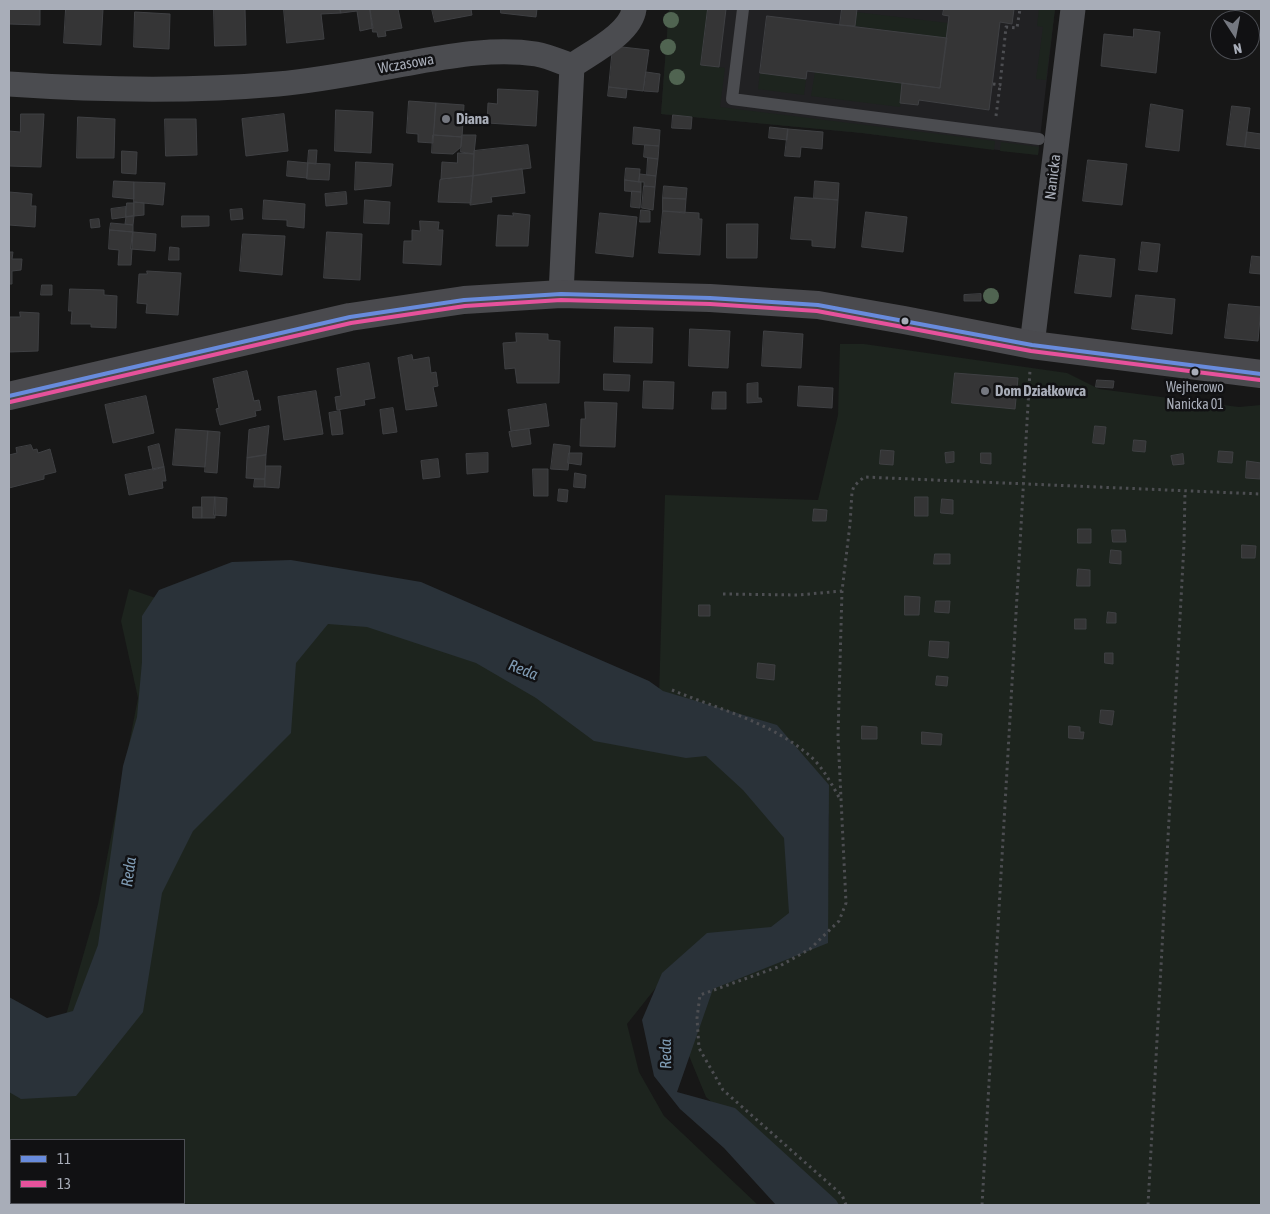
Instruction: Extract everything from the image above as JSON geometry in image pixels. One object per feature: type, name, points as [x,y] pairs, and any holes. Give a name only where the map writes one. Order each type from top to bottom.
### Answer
[{"type":"main road","points":[[9,396],[350,317],[464,300],[561,294],[710,298],[818,306],[904,320],[1032,345],[1261,374]]},
{"type":"street","points":[[561,294],[572,66],[621,32],[633,17],[634,9]]},
{"type":"street","name":"Nanicka","points":[[1032,345],[1073,9]]},
{"type":"street","name":"Wczasowa","points":[[9,84],[163,89],[253,86],[316,80],[448,56],[502,51],[538,54],[572,66]]},
{"type":"lane","points":[[743,9],[732,98],[1039,139]]},
{"type":"path","points":[[994,133],[1006,26],[1017,28],[1020,9]]},
{"type":"path","points":[[993,84],[1000,85]]},
{"type":"path","points":[[982,1205],[1032,345]]},
{"type":"path","points":[[846,1205],[842,1194],[723,1090],[699,1048],[697,1018],[700,995],[778,967],[810,949],[839,921],[846,903],[838,736],[842,591],[854,486],[864,477],[1261,494]]},
{"type":"path","points":[[1148,1205],[1184,544],[1185,491]]},
{"type":"path","points":[[723,594],[798,595],[842,591]]},
{"type":"path","points":[[672,690],[768,728],[790,741],[811,756],[828,778],[841,800]]},
{"type":"shaded area","points":[[669,9],[1055,9],[1038,155],[862,133],[661,114]]},
{"type":"shaded area","points":[[669,9],[708,9],[701,65],[725,68],[720,107],[995,141],[994,150],[862,133],[661,114]]},
{"type":"shaded area","points":[[1039,9],[1055,9],[1046,80],[1036,79],[1043,27],[1037,26]]},
{"type":"shaded area","points":[[856,12],[948,23],[947,38],[855,26]]},
{"type":"shaded area","points":[[815,72],[902,83],[900,107],[811,96]]},
{"type":"shaded area","points":[[760,73],[806,79],[804,95],[758,89]]},
{"type":"shaded area","points":[[1001,142],[1039,147],[1038,155],[1000,151]]},
{"type":"shaded area","points":[[840,344],[864,344],[1067,373],[1099,389],[1239,407],[1261,405],[1261,1205],[824,1205],[706,1097],[678,1029],[689,993],[828,900],[829,815],[804,765],[659,697],[665,495],[818,500],[838,415]]},
{"type":"shaded area","points":[[129,589],[278,639],[317,603],[737,754],[800,831],[796,927],[662,980],[627,1024],[639,1072],[664,1116],[758,1205],[9,1205],[9,1080],[66,1015],[98,904],[138,698],[121,621]]},
{"type":"water","name":"Reda","points":[[291,560],[421,582],[649,681],[663,691],[777,725],[829,785],[828,943],[713,989],[677,1092],[735,1108],[836,1200],[839,1205],[776,1205],[724,1148],[680,1109],[654,1076],[642,1020],[662,973],[707,933],[771,927],[789,913],[784,838],[743,790],[706,756],[686,758],[594,741],[536,698],[476,663],[367,627],[328,624],[296,663],[291,733],[193,831],[162,893],[143,1012],[76,1096],[21,1099],[9,1092],[9,997],[47,1018],[73,1011],[98,945],[123,766],[137,717],[142,662],[142,616],[159,590],[232,562]]},
{"type":"building","points":[[9,9],[40,9],[40,25],[9,24]]},
{"type":"building","points":[[66,9],[103,9],[101,45],[64,43]]},
{"type":"building","points":[[214,9],[245,9],[246,45],[215,46]]},
{"type":"building","points":[[284,9],[340,9],[341,13],[321,14],[324,39],[287,43]]},
{"type":"building","points":[[340,9],[370,9],[373,28],[360,31],[357,11],[341,13]]},
{"type":"building","points":[[370,9],[398,9],[402,28],[385,31],[386,36],[378,37],[377,32],[373,32]]},
{"type":"building","points":[[432,9],[471,9],[472,15],[435,22]]},
{"type":"building","points":[[501,9],[537,9],[536,17],[501,13]]},
{"type":"building","points":[[708,9],[726,9],[719,67],[701,65]]},
{"type":"building","points":[[842,9],[857,9],[855,26],[840,25]]},
{"type":"building","points":[[944,9],[1014,9],[1012,24],[1000,22],[989,110],[919,100],[918,105],[900,103],[902,83],[940,88],[949,16],[943,15]]},
{"type":"building","points":[[135,12],[170,14],[169,49],[134,47]]},
{"type":"building","points":[[767,16],[947,38],[940,88],[807,71],[806,79],[760,73]]},
{"type":"building","points":[[1134,29],[1160,32],[1156,73],[1101,66],[1104,34],[1133,37]]},
{"type":"building","points":[[613,46],[649,50],[643,91],[609,87]]},
{"type":"building","points":[[646,72],[660,74],[658,92],[644,91]]},
{"type":"building","points":[[609,87],[627,89],[626,98],[608,96]]},
{"type":"building","points":[[498,89],[538,91],[536,126],[487,123],[488,103],[497,104]]},
{"type":"building","points":[[409,101],[436,103],[433,143],[418,142],[418,134],[407,133]]},
{"type":"building","points":[[436,103],[464,105],[462,137],[434,135]]},
{"type":"building","points":[[1151,104],[1183,110],[1179,151],[1146,147]]},
{"type":"building","points":[[1232,106],[1250,108],[1245,147],[1227,145]]},
{"type":"building","points":[[336,110],[373,112],[371,153],[335,151]]},
{"type":"building","points":[[21,114],[44,114],[41,167],[9,166],[9,131],[20,132]]},
{"type":"building","points":[[284,114],[288,151],[246,156],[242,119]]},
{"type":"building","points":[[673,115],[692,117],[691,129],[672,128]]},
{"type":"building","points":[[78,117],[115,119],[114,158],[77,158]]},
{"type":"building","points":[[165,119],[196,119],[197,155],[166,156]]},
{"type":"building","points":[[634,127],[660,130],[659,146],[633,144]]},
{"type":"building","points":[[770,127],[788,129],[787,140],[769,138]]},
{"type":"building","points":[[788,129],[823,132],[822,149],[801,147],[800,157],[785,156]]},
{"type":"building","points":[[1247,132],[1261,134],[1261,149],[1245,147]]},
{"type":"building","points":[[433,135],[462,137],[461,147],[453,154],[432,153]]},
{"type":"building","points":[[462,135],[476,135],[474,154],[461,152]]},
{"type":"building","points":[[528,145],[531,168],[473,176],[474,151]]},
{"type":"building","points":[[645,145],[659,146],[658,159],[644,157]]},
{"type":"building","points":[[309,150],[317,150],[316,164],[308,163]]},
{"type":"building","points":[[122,151],[137,152],[136,174],[122,173]]},
{"type":"building","points":[[458,153],[474,154],[473,176],[441,179],[442,162],[457,163]]},
{"type":"building","points":[[648,158],[658,159],[656,176],[647,175]]},
{"type":"building","points":[[1088,160],[1127,164],[1122,205],[1083,201]]},
{"type":"building","points":[[288,161],[308,163],[307,178],[287,176]]},
{"type":"building","points":[[356,162],[393,164],[391,186],[355,190]]},
{"type":"building","points":[[308,163],[330,164],[329,180],[307,179]]},
{"type":"building","points":[[626,168],[640,169],[639,182],[625,180]]},
{"type":"building","points":[[522,169],[525,193],[491,197],[492,202],[470,205],[473,176]]},
{"type":"building","points":[[640,174],[656,176],[655,187],[644,186],[644,182],[639,182]]},
{"type":"building","points":[[473,176],[471,203],[438,202],[440,180]]},
{"type":"building","points":[[625,180],[641,182],[641,192],[625,191]]},
{"type":"building","points":[[114,181],[134,182],[134,199],[113,197]]},
{"type":"building","points":[[815,181],[839,183],[838,200],[814,198]]},
{"type":"building","points":[[134,182],[165,183],[163,205],[134,202]]},
{"type":"building","points":[[644,186],[655,187],[653,210],[642,208]]},
{"type":"building","points":[[664,186],[687,188],[686,199],[663,198]]},
{"type":"building","points":[[632,191],[641,192],[640,208],[631,207]]},
{"type":"building","points":[[9,192],[32,194],[31,206],[36,206],[35,227],[9,225]]},
{"type":"building","points":[[346,192],[347,204],[326,206],[325,194]]},
{"type":"building","points":[[795,197],[838,200],[835,248],[812,246],[812,240],[791,239]]},
{"type":"building","points":[[663,198],[686,199],[685,213],[663,211]]},
{"type":"building","points":[[264,200],[305,204],[304,228],[287,226],[287,220],[263,219]]},
{"type":"building","points":[[365,200],[390,202],[389,224],[364,223]]},
{"type":"building","points":[[134,202],[144,203],[144,215],[134,216]]},
{"type":"building","points":[[127,203],[134,203],[134,216],[126,217]]},
{"type":"building","points":[[126,207],[126,217],[112,219],[111,209]]},
{"type":"building","points":[[242,209],[243,219],[231,220],[230,210]]},
{"type":"building","points":[[641,210],[650,211],[650,222],[640,222]]},
{"type":"building","points":[[663,211],[699,213],[699,219],[702,219],[700,255],[659,253]]},
{"type":"building","points":[[866,212],[907,217],[903,252],[862,247]]},
{"type":"building","points":[[513,213],[530,215],[528,246],[496,246],[498,215],[513,216]]},
{"type":"building","points":[[600,213],[637,217],[633,257],[596,253]]},
{"type":"building","points":[[134,216],[133,225],[125,224],[126,217]]},
{"type":"building","points":[[182,216],[209,216],[209,226],[182,227]]},
{"type":"building","points":[[99,219],[100,227],[91,228],[90,220]]},
{"type":"building","points":[[420,221],[439,222],[438,230],[443,230],[441,265],[403,263],[404,241],[412,241],[412,230],[420,231]]},
{"type":"building","points":[[111,223],[133,225],[133,232],[110,230]]},
{"type":"building","points":[[727,224],[758,224],[757,258],[727,258]]},
{"type":"building","points":[[110,230],[133,232],[131,265],[118,265],[119,250],[109,249]]},
{"type":"building","points":[[133,232],[156,234],[155,251],[131,249]]},
{"type":"building","points":[[327,232],[362,234],[360,280],[324,278]]},
{"type":"building","points":[[243,234],[285,236],[282,275],[240,271]]},
{"type":"building","points":[[1142,242],[1160,244],[1157,272],[1139,270]]},
{"type":"building","points":[[170,247],[179,248],[179,260],[169,260]]},
{"type":"building","points":[[9,252],[13,252],[12,259],[22,259],[21,270],[12,271],[12,284],[9,284]]},
{"type":"building","points":[[1080,255],[1115,259],[1111,297],[1075,293]]},
{"type":"building","points":[[1252,256],[1261,257],[1261,274],[1250,273]]},
{"type":"building","points":[[147,271],[181,273],[178,315],[146,313],[147,304],[137,303],[139,274],[147,274]]},
{"type":"building","points":[[42,285],[52,285],[52,295],[41,295]]},
{"type":"building","points":[[70,289],[104,290],[104,295],[117,296],[116,328],[91,327],[91,324],[71,324],[72,311],[69,311]]},
{"type":"building","points":[[981,294],[981,301],[964,301],[964,295]]},
{"type":"building","points":[[1136,295],[1175,299],[1172,334],[1132,329]]},
{"type":"building","points":[[1229,304],[1261,307],[1258,341],[1225,338]]},
{"type":"building","points":[[20,312],[39,313],[38,351],[9,352],[9,317],[20,317]]},
{"type":"building","points":[[615,327],[653,328],[652,363],[614,362]]},
{"type":"building","points":[[690,329],[730,331],[728,368],[689,366]]},
{"type":"building","points":[[764,331],[803,334],[801,368],[762,366]]},
{"type":"building","points":[[516,333],[548,334],[548,340],[560,341],[559,383],[517,383],[515,368],[505,369],[503,343],[516,342]]},
{"type":"building","points":[[412,355],[413,360],[429,357],[431,373],[436,372],[438,386],[433,387],[437,406],[406,410],[398,358]]},
{"type":"building","points":[[369,363],[375,398],[364,400],[365,405],[337,410],[335,397],[341,396],[337,369]]},
{"type":"building","points":[[247,371],[254,401],[259,400],[261,410],[255,411],[256,416],[220,425],[216,409],[219,408],[213,379]]},
{"type":"building","name":"Dom Działkowca","points":[[955,373],[1018,378],[1015,409],[952,403]]},
{"type":"building","points":[[604,374],[630,375],[629,391],[604,390]]},
{"type":"building","points":[[1097,380],[1114,381],[1113,388],[1096,387]]},
{"type":"building","points":[[644,381],[674,382],[673,409],[643,408]]},
{"type":"building","points":[[758,383],[758,398],[761,398],[762,402],[747,403],[747,384]]},
{"type":"building","points":[[799,386],[833,388],[832,408],[798,406]]},
{"type":"building","points":[[316,391],[323,434],[284,440],[278,397]]},
{"type":"building","points":[[713,392],[726,392],[726,409],[712,409]]},
{"type":"building","points":[[146,396],[154,433],[113,443],[105,405]]},
{"type":"building","points":[[585,402],[617,403],[615,447],[580,446],[581,419],[585,419]]},
{"type":"building","points":[[546,404],[549,426],[511,431],[508,410]]},
{"type":"building","points":[[393,408],[397,432],[383,434],[380,410]]},
{"type":"building","points":[[340,411],[343,434],[332,435],[329,413]]},
{"type":"building","points":[[269,426],[266,455],[247,458],[249,430]]},
{"type":"building","points":[[1095,426],[1106,427],[1104,444],[1093,443]]},
{"type":"building","points":[[176,429],[208,431],[205,467],[173,465]]},
{"type":"building","points":[[529,429],[531,444],[512,447],[509,432]]},
{"type":"building","points":[[208,431],[220,432],[217,473],[205,472]]},
{"type":"building","points":[[1134,440],[1146,441],[1145,452],[1133,451]]},
{"type":"building","points":[[159,444],[164,467],[153,470],[148,447]]},
{"type":"building","points":[[554,444],[570,446],[568,470],[551,469]]},
{"type":"building","points":[[31,445],[33,450],[37,449],[38,453],[50,449],[56,472],[44,475],[44,479],[9,488],[9,455],[17,453],[16,448]]},
{"type":"building","points":[[881,450],[894,451],[893,465],[880,464]]},
{"type":"building","points":[[1219,451],[1233,452],[1232,463],[1218,462]]},
{"type":"building","points":[[954,452],[954,462],[946,463],[945,453]]},
{"type":"building","points":[[488,453],[488,472],[467,474],[466,454]]},
{"type":"building","points":[[569,453],[582,453],[581,465],[568,463]]},
{"type":"building","points":[[981,453],[991,453],[991,464],[981,463]]},
{"type":"building","points":[[1183,454],[1184,464],[1173,465],[1171,456]]},
{"type":"building","points":[[266,455],[265,479],[246,478],[247,458]]},
{"type":"building","points":[[438,459],[440,477],[423,479],[421,461]]},
{"type":"building","points":[[1247,461],[1261,463],[1260,479],[1246,478]]},
{"type":"building","points":[[266,466],[281,466],[279,488],[265,487]]},
{"type":"building","points":[[164,467],[166,481],[162,481],[163,488],[129,495],[125,475]]},
{"type":"building","points":[[533,469],[548,469],[548,496],[534,496]]},
{"type":"building","points":[[575,473],[586,475],[585,488],[574,487]]},
{"type":"building","points":[[255,479],[265,479],[265,487],[254,487]]},
{"type":"building","points":[[559,489],[568,490],[567,502],[558,501]]},
{"type":"building","points":[[202,497],[215,497],[215,518],[202,518]]},
{"type":"building","points":[[215,497],[227,498],[226,516],[214,515]]},
{"type":"building","points":[[915,497],[928,497],[928,516],[915,516]]},
{"type":"building","points":[[942,499],[953,500],[953,514],[941,513]]},
{"type":"building","points":[[193,507],[202,507],[202,518],[193,518]]},
{"type":"building","points":[[814,509],[827,510],[826,521],[813,521]]},
{"type":"building","points":[[1078,529],[1091,529],[1091,543],[1078,543]]},
{"type":"building","points":[[1112,530],[1125,530],[1126,542],[1113,542]]},
{"type":"building","points":[[1242,545],[1256,546],[1255,558],[1242,558]]},
{"type":"building","points":[[1111,550],[1121,551],[1121,564],[1110,563]]},
{"type":"building","points":[[935,554],[950,554],[950,564],[934,564]]},
{"type":"building","points":[[1078,569],[1090,570],[1090,586],[1077,586]]},
{"type":"building","points":[[905,596],[920,597],[919,615],[905,615]]},
{"type":"building","points":[[936,601],[950,601],[949,613],[935,612]]},
{"type":"building","points":[[699,605],[710,605],[710,616],[699,616]]},
{"type":"building","points":[[1108,612],[1116,613],[1116,623],[1107,623]]},
{"type":"building","points":[[1075,619],[1086,619],[1086,629],[1075,629]]},
{"type":"building","points":[[930,641],[949,642],[948,658],[929,656]]},
{"type":"building","points":[[1105,653],[1113,653],[1113,664],[1105,663]]},
{"type":"building","points":[[758,663],[775,665],[774,680],[757,678]]},
{"type":"building","points":[[937,676],[948,677],[947,686],[936,685]]},
{"type":"building","points":[[1101,710],[1114,711],[1112,725],[1100,723]]},
{"type":"building","points":[[862,726],[877,727],[877,739],[862,739]]},
{"type":"building","points":[[1069,726],[1080,727],[1080,732],[1084,732],[1083,739],[1069,738]]},
{"type":"building","points":[[922,732],[942,734],[941,745],[922,744]]},
{"type":"transit line","name":"11","points":[[9,396],[350,317],[464,300],[561,294],[710,298],[818,305],[1032,345],[1261,374]]},
{"type":"transit line","name":"13","points":[[10,402],[351,323],[465,306],[561,300],[710,304],[817,311],[1031,351],[1260,380]]},
{"type":"place","name":"Diana","points":[[446,119]]},
{"type":"place","name":"Wejherowo Nanicka 01","points":[[1195,372]]},
{"type":"place","name":"Dom Działkowca","points":[[985,391]]}]
